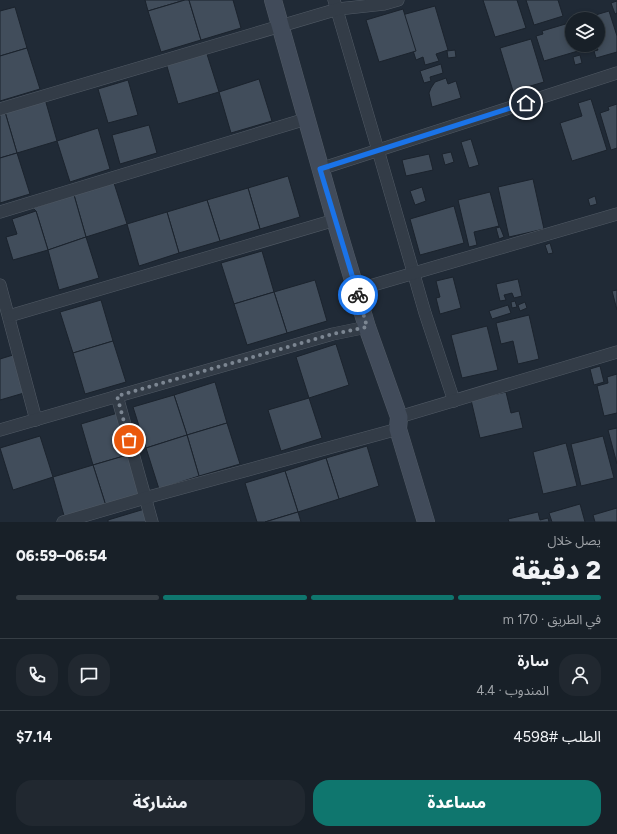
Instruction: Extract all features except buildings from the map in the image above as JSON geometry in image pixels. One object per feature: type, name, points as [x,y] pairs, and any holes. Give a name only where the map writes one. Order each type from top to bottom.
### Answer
[{"type":"street","points":[[272,0],[335,220],[398,423],[423,521]]},
{"type":"street","points":[[0,109],[280,26],[335,5],[384,4],[398,0]]},
{"type":"street","points":[[335,5],[425,313],[454,400]]},
{"type":"street","points":[[320,169],[617,73]]},
{"type":"street","points":[[0,212],[306,119]]},
{"type":"street","points":[[356,290],[617,214]]},
{"type":"street","points":[[8,316],[335,220]]},
{"type":"street","points":[[0,285],[36,420]]},
{"type":"street","points":[[0,430],[333,334],[367,327]]},
{"type":"street","points":[[63,522],[398,423],[454,400],[617,352]]},
{"type":"street","points":[[117,396],[144,498],[152,522]]},
{"type":"way so far","points":[[129,440],[117,396],[333,334],[367,327],[358,295]]},
{"type":"route","points":[[358,295],[320,169],[526,103]]}]
